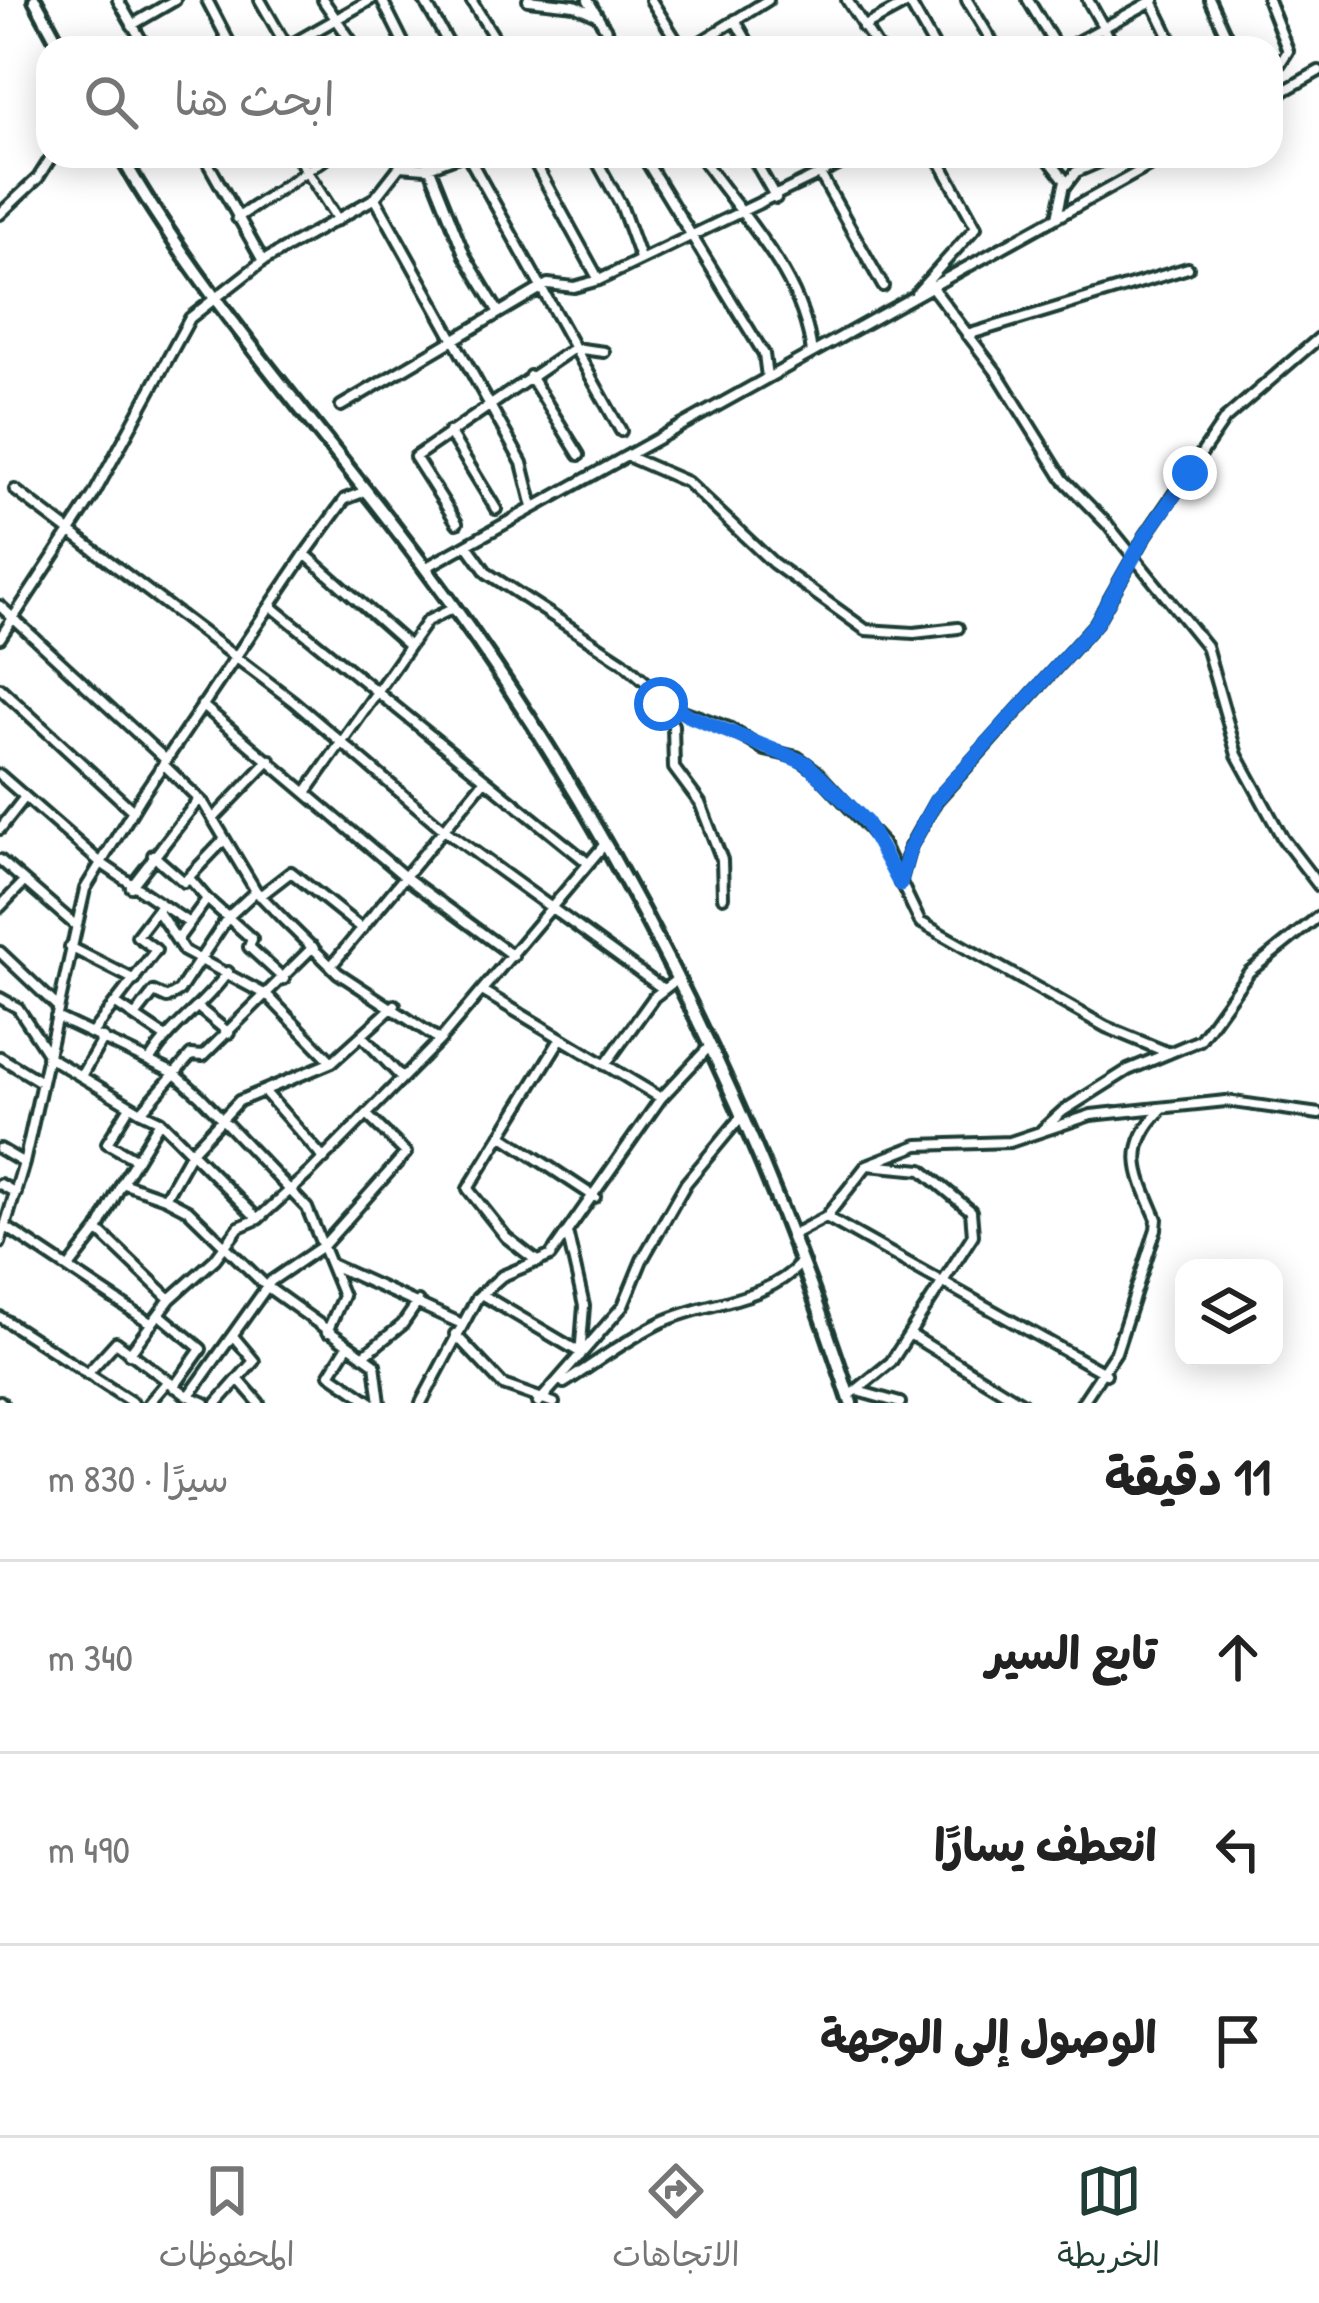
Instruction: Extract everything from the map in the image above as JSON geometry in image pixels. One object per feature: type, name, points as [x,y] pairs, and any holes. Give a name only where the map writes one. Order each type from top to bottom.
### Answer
[{"type":"street","points":[[35,0],[54,36]]},
{"type":"street","points":[[118,0],[139,36]]},
{"type":"street","points":[[132,25],[159,4],[175,0]]},
{"type":"street","points":[[207,0],[226,36]]},
{"type":"street","points":[[260,0],[280,36]]},
{"type":"street","points":[[323,0],[348,36]]},
{"type":"street","points":[[306,36],[370,0]]},
{"type":"street","points":[[382,0],[400,36]]},
{"type":"street","points":[[424,0],[444,36]]},
{"type":"street","points":[[471,0],[493,36]]},
{"type":"street","points":[[528,0],[574,5],[596,15]]},
{"type":"street","points":[[588,0],[609,36]]},
{"type":"street","points":[[651,0],[674,36]]},
{"type":"street","points":[[710,36],[768,0]]},
{"type":"street","points":[[847,0],[869,36]]},
{"type":"street","points":[[967,0],[989,36]]},
{"type":"street","points":[[1028,0],[1050,36]]},
{"type":"street","points":[[1088,0],[1109,36]]},
{"type":"street","points":[[1088,36],[1153,0],[1169,36]]},
{"type":"street","points":[[1210,0],[1226,36]]},
{"type":"street","points":[[1268,0],[1282,36]]},
{"type":"street","points":[[863,27],[911,1],[928,36]]},
{"type":"street","points":[[735,20],[744,36]]},
{"type":"street","points":[[1283,91],[1319,71]]},
{"type":"street","points":[[0,214],[44,168]]},
{"type":"street","points":[[129,168],[214,296],[454,608],[604,845],[709,1047],[853,1397]]},
{"type":"street","points":[[210,168],[263,261]]},
{"type":"street","points":[[304,168],[338,220]]},
{"type":"street","points":[[237,218],[312,168]]},
{"type":"street","points":[[0,638],[69,532],[190,318],[263,261],[374,198],[398,168]]},
{"type":"street","points":[[426,168],[464,256],[498,311]]},
{"type":"street","points":[[471,168],[621,431]]},
{"type":"street","points":[[538,168],[599,280]]},
{"type":"street","points":[[601,168],[621,205],[640,259]]},
{"type":"street","points":[[651,168],[764,354],[767,377]]},
{"type":"street","points":[[710,168],[742,208],[804,314],[812,352]]},
{"type":"street","points":[[759,168],[776,198]]},
{"type":"street","points":[[816,168],[883,286]]},
{"type":"street","points":[[340,406],[542,289],[599,280],[834,168]]},
{"type":"street","points":[[916,295],[976,227],[944,168]]},
{"type":"street","points":[[1054,168],[1066,185]]},
{"type":"street","points":[[1058,217],[1066,185],[1085,168]]},
{"type":"street","points":[[425,568],[1146,168]]},
{"type":"street","points":[[374,198],[522,463],[533,507]]},
{"type":"street","points":[[967,335],[1188,268]]},
{"type":"street","points":[[931,286],[998,373],[1064,479],[1107,524],[1206,646],[1237,755],[1282,839],[1319,886]]},
{"type":"street","points":[[900,884],[910,848],[936,800],[1089,632],[1225,419],[1319,338]]},
{"type":"street","points":[[457,523],[415,457],[574,348],[604,352]]},
{"type":"street","points":[[530,376],[579,455]]},
{"type":"street","points":[[449,432],[496,509]]},
{"type":"street","points":[[625,456],[694,487],[773,563],[866,630],[914,633],[958,628]]},
{"type":"street","points":[[15,490],[236,657],[443,829],[663,989]]},
{"type":"street","points":[[0,1243],[24,1163],[74,923],[101,863],[305,554],[345,500],[366,491]]},
{"type":"street","points":[[467,544],[487,573],[623,662],[687,715],[806,763],[866,822],[920,922],[1106,1027],[1169,1053]]},
{"type":"street","points":[[305,554],[410,646]]},
{"type":"street","points":[[0,606],[199,799],[258,894],[331,965],[440,1040]]},
{"type":"street","points":[[271,606],[483,782],[588,862]]},
{"type":"street","points":[[308,791],[427,622],[454,608]]},
{"type":"street","points":[[649,687],[673,725],[674,768],[700,803],[722,860],[723,897]]},
{"type":"street","points":[[0,688],[132,810]]},
{"type":"street","points":[[202,705],[404,876],[513,956]]},
{"type":"street","points":[[213,819],[270,760]]},
{"type":"street","points":[[0,776],[101,863],[159,907],[189,923]]},
{"type":"street","points":[[331,965],[483,782]]},
{"type":"street","points":[[0,829],[25,797]]},
{"type":"street","points":[[131,886],[199,799]]},
{"type":"street","points":[[153,855],[184,881],[225,839]]},
{"type":"street","points":[[130,1354],[170,1299],[239,1227],[258,1220],[291,1190],[440,1040],[604,845]]},
{"type":"street","points":[[0,860],[74,923]]},
{"type":"street","points":[[136,1015],[154,992],[166,998],[177,993],[228,917],[291,872],[362,928]]},
{"type":"street","points":[[189,878],[253,940],[249,947],[284,979]]},
{"type":"street","points":[[0,907],[24,882]]},
{"type":"street","points":[[177,941],[207,899]]},
{"type":"street","points":[[159,907],[177,941],[268,997],[332,1062]]},
{"type":"street","points":[[92,1033],[156,950],[137,935],[159,907]]},
{"type":"street","points":[[1042,1130],[1128,1070],[1200,1040],[1241,980],[1319,916]]},
{"type":"street","points":[[70,947],[135,980]]},
{"type":"street","points":[[141,1112],[191,1055],[202,1056],[229,1033],[313,947]]},
{"type":"street","points":[[0,952],[57,1012],[174,1072],[291,1190],[314,1218],[320,1250],[343,1300],[326,1332]]},
{"type":"street","points":[[150,1060],[165,1037],[200,1010],[228,972]]},
{"type":"street","points":[[605,1065],[663,989],[676,980]]},
{"type":"street","points":[[484,992],[661,1098]]},
{"type":"street","points":[[0,998],[18,1008],[48,1054],[160,1121],[258,1220]]},
{"type":"street","points":[[116,1004],[165,1037]]},
{"type":"street","points":[[165,1198],[191,1152],[245,1097],[332,1062],[395,1005]]},
{"type":"street","points":[[200,1010],[229,1033]]},
{"type":"street","points":[[363,1037],[402,1078]]},
{"type":"street","points":[[81,1076],[104,1038]]},
{"type":"street","points":[[539,1263],[506,1237],[469,1194],[468,1185],[561,1038]]},
{"type":"street","points":[[421,1403],[460,1323],[481,1294],[512,1271],[539,1263],[568,1234],[661,1098],[709,1047]]},
{"type":"street","points":[[0,1057],[40,1082]]},
{"type":"street","points":[[264,1091],[324,1159]]},
{"type":"street","points":[[790,1236],[826,1217],[867,1165],[918,1145],[982,1145],[1091,1115],[1226,1101],[1319,1114]]},
{"type":"street","points":[[130,1106],[107,1143],[135,1159]]},
{"type":"street","points":[[1082,1403],[1106,1374],[1156,1229],[1157,1219],[1134,1159],[1145,1126],[1161,1110]]},
{"type":"street","points":[[189,1399],[266,1286],[290,1264],[320,1250],[406,1152],[367,1115]]},
{"type":"street","points":[[558,1387],[623,1306],[642,1260],[686,1184],[740,1118]]},
{"type":"street","points":[[70,1266],[98,1230],[160,1121]]},
{"type":"street","points":[[501,1135],[595,1197]]},
{"type":"street","points":[[0,1149],[24,1163]]},
{"type":"street","points":[[853,1397],[884,1370],[911,1335],[973,1235],[970,1210],[922,1170],[867,1165]]},
{"type":"street","points":[[122,1183],[188,1210],[266,1286],[379,1369],[376,1403],[330,1374],[347,1347]]},
{"type":"street","points":[[0,1184],[16,1193]]},
{"type":"street","points":[[826,1217],[1106,1374]]},
{"type":"street","points":[[6,1226],[152,1324]]},
{"type":"street","points":[[98,1230],[170,1299]]},
{"type":"street","points":[[568,1234],[584,1306],[580,1358]]},
{"type":"street","points":[[327,1262],[460,1323]]},
{"type":"street","points":[[539,1402],[662,1322],[762,1290],[801,1263]]},
{"type":"street","points":[[481,1294],[580,1358]]},
{"type":"street","points":[[363,1356],[402,1325],[418,1302]]},
{"type":"street","points":[[149,1403],[201,1349],[159,1314]]},
{"type":"street","points":[[0,1317],[133,1403]]},
{"type":"street","points":[[454,1334],[494,1378],[539,1402],[554,1403]]},
{"type":"street","points":[[911,1335],[1022,1403]]},
{"type":"street","points":[[217,1403],[254,1358],[234,1337]]},
{"type":"street","points":[[88,1374],[112,1342],[189,1399],[205,1403]]},
{"type":"street","points":[[239,1380],[259,1403]]},
{"type":"street","points":[[853,1397],[900,1403]]},
{"type":"route","points":[[661,704],[649,687],[687,715],[729,728],[765,750],[792,754],[806,763],[866,822],[882,843],[900,884],[910,848],[936,800],[1096,623],[1146,535],[1190,473]]}]
